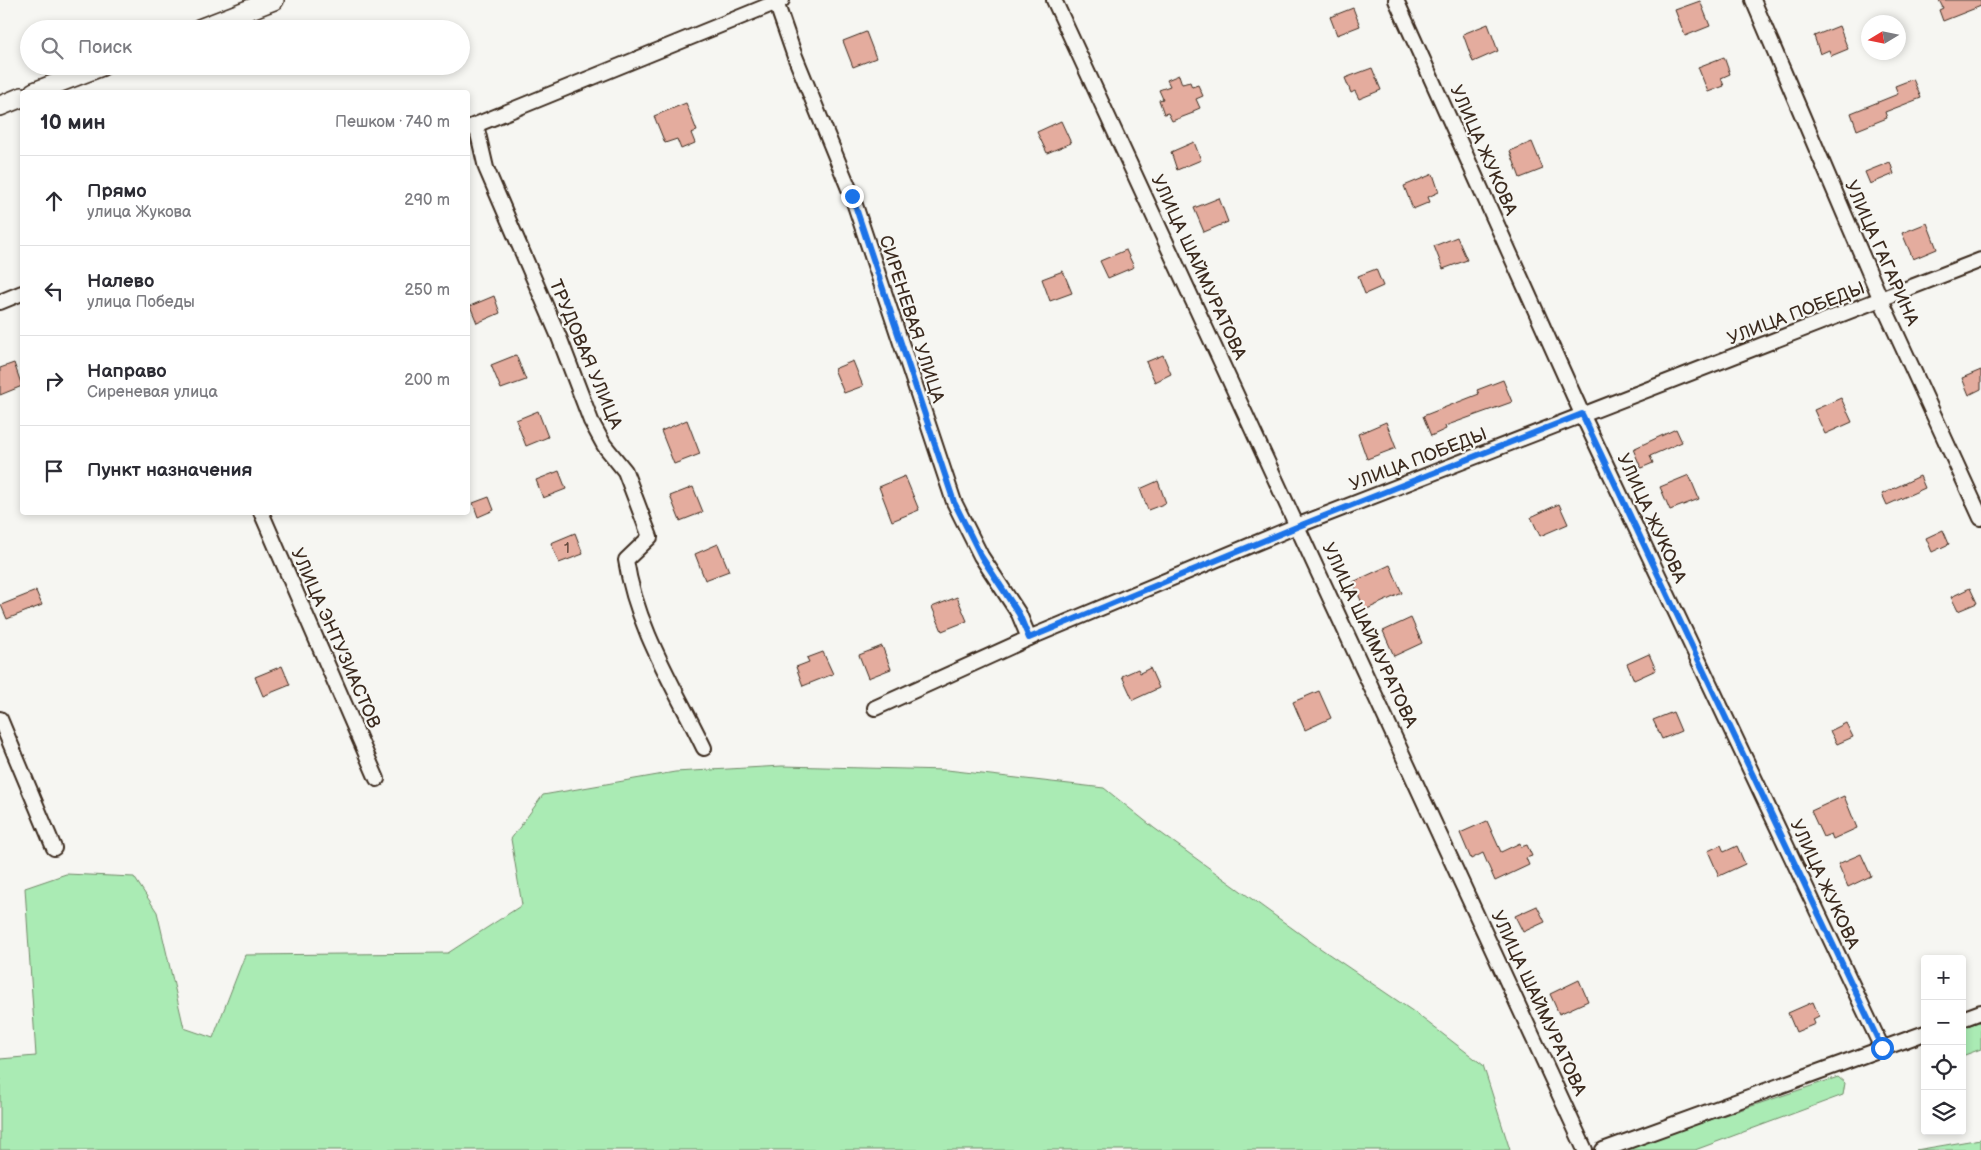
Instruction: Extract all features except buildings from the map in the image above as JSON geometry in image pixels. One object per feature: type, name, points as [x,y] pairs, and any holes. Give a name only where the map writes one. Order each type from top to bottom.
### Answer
[{"type":"main road","points":[[223,20],[274,0]]},
{"type":"main road","points":[[39,90],[78,75]]},
{"type":"main road","points":[[0,106],[20,98]]},
{"type":"street","name":"УЛИЦА ШАЙМУРАТОВА","points":[[1054,0],[1299,526],[1586,1150]]},
{"type":"street","name":"УЛИЦА ЖУКОВА","points":[[1396,0],[1582,414],[1882,1048]]},
{"type":"street","name":"УЛИЦА ГАГАРИНА","points":[[1752,0],[1881,300],[1981,518]]},
{"type":"street","points":[[472,126],[779,1]]},
{"type":"street","name":"СИРЕНЕВАЯ УЛИЦА","points":[[779,1],[794,54],[852,196],[954,502],[981,556],[1019,614],[1029,638]]},
{"type":"street","name":"ТРУДОВАЯ УЛИЦА","points":[[472,126],[486,168],[559,337],[591,421],[604,445],[625,471],[650,537],[626,560],[630,584],[640,619],[704,748]]},
{"type":"street","name":"УЛИЦА ПОБЕДЫ","points":[[875,708],[1029,638],[1299,526],[1582,414],[1981,260]]},
{"type":"street","points":[[0,302],[20,295]]},
{"type":"street","name":"УЛИЦА ЭНТУЗИАСТОВ","points":[[262,515],[377,779]]},
{"type":"street","points":[[0,719],[54,848]]},
{"type":"street","points":[[1966,1018],[1981,1012]]},
{"type":"street","points":[[1603,1150],[1921,1034]]},
{"type":"green space","points":[[782,766],[947,770],[1104,788],[1154,828],[1314,944],[1414,1012],[1483,1065],[1510,1150],[0,1150],[0,1059],[36,1056],[25,888],[66,874],[134,877],[157,912],[184,1028],[213,1038],[245,955],[448,953],[522,905],[511,839],[543,795],[675,772]]},
{"type":"green space","points":[[1981,1021],[1981,1049],[1966,1055],[1966,1045],[1966,1027]]},
{"type":"green space","points":[[1838,1077],[1845,1083],[1843,1095],[1695,1150],[1621,1150]]},
{"type":"green space","points":[[1981,1139],[1981,1150],[1916,1150],[1975,1140]]},
{"type":"route","points":[[852,196],[921,408],[954,502],[981,556],[1019,614],[1029,638],[1299,526],[1582,414],[1882,1048]]}]
